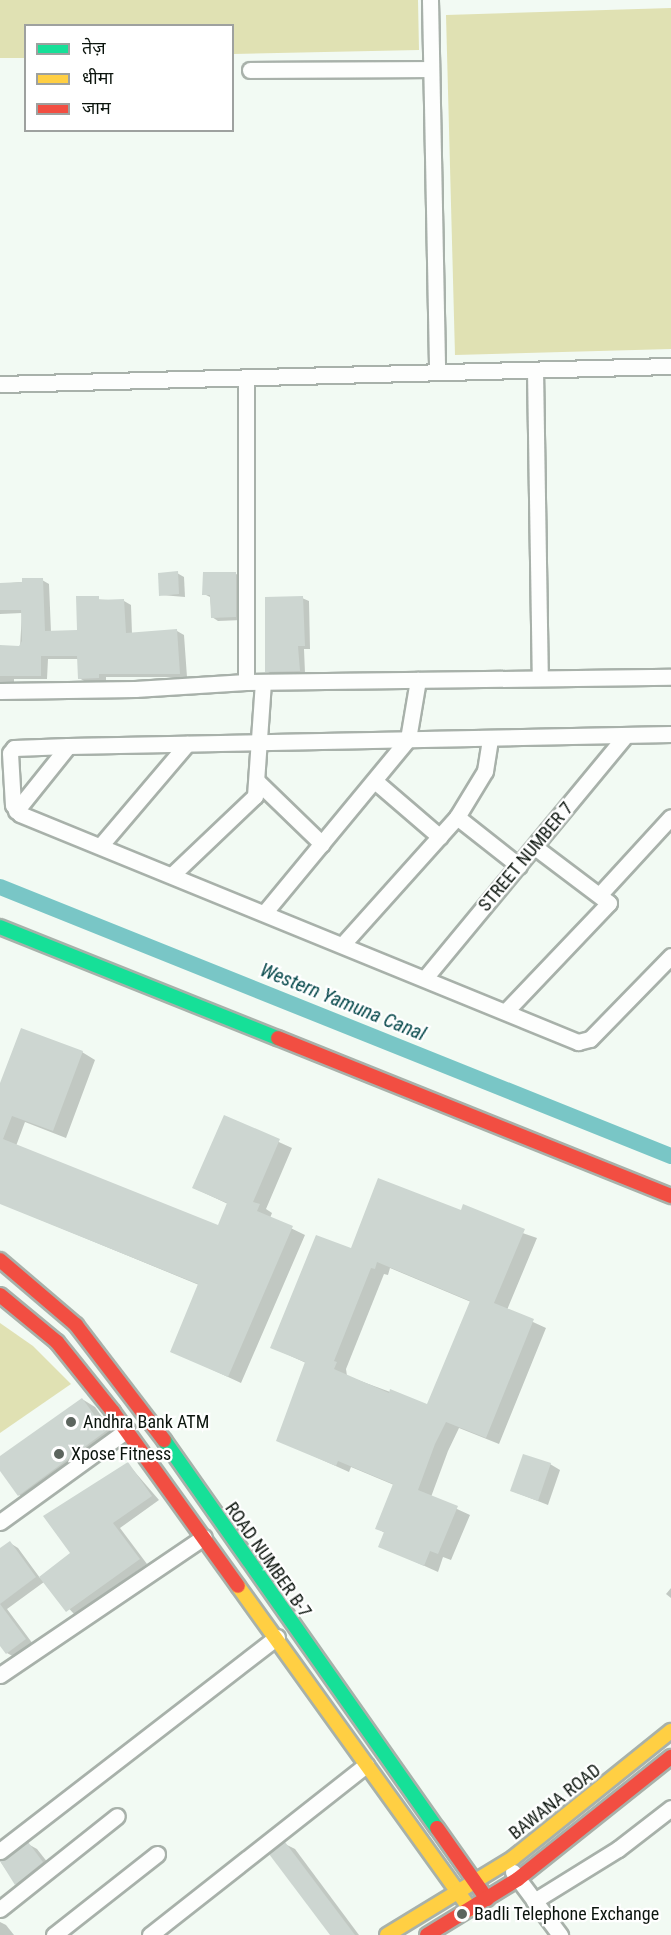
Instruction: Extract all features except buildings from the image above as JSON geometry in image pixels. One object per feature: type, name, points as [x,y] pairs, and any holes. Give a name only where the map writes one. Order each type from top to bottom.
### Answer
[{"type":"street","points":[[430,0],[437,372]]},
{"type":"street","points":[[250,70],[431,69]]},
{"type":"street","points":[[0,384],[671,366]]},
{"type":"street","points":[[535,370],[540,678]]},
{"type":"street","points":[[246,378],[246,682]]},
{"type":"street","points":[[0,691],[135,689],[246,682],[671,677]]},
{"type":"street","points":[[265,912],[376,782],[408,739],[418,680]]},
{"type":"street","points":[[172,874],[255,796],[258,782],[263,682]]},
{"type":"street","points":[[15,811],[11,749],[671,734]]},
{"type":"street","name":"STREET NUMBER 7","points":[[425,978],[626,735]]},
{"type":"street","points":[[343,944],[457,817],[485,771],[490,738]]},
{"type":"street","points":[[101,845],[187,744]]},
{"type":"street","points":[[15,811],[68,746]]},
{"type":"street","points":[[258,782],[322,844]]},
{"type":"street","points":[[376,782],[440,837]]},
{"type":"street","points":[[15,811],[585,1043],[671,956]]},
{"type":"street","points":[[457,817],[519,867]]},
{"type":"street","points":[[601,893],[670,822]]},
{"type":"street","points":[[506,1011],[607,906],[608,900],[601,893],[535,847]]},
{"type":"street","points":[[0,927],[671,1196]]},
{"type":"street","name":"ROAD NUMBER B-7","points":[[0,1260],[76,1325],[132,1395],[487,1899]]},
{"type":"street","name":"ROAD NUMBER B-7","points":[[0,1295],[57,1342],[127,1430],[277,1637],[456,1894],[470,1910]]},
{"type":"street","points":[[0,1522],[127,1430]]},
{"type":"street","points":[[0,1675],[204,1537]]},
{"type":"street","points":[[0,1851],[277,1637]]},
{"type":"street","name":"BAWANA ROAD","points":[[387,1935],[506,1862],[671,1731]]},
{"type":"street","points":[[427,1935],[518,1880],[623,1799],[671,1757]]},
{"type":"street","points":[[150,1935],[366,1766]]},
{"type":"street","points":[[534,1901],[618,1849],[671,1808]]},
{"type":"street","points":[[0,1909],[117,1816]]},
{"type":"street","points":[[54,1935],[157,1854]]},
{"type":"street","points":[[506,1862],[560,1935]]},
{"type":"green space","points":[[0,0],[418,0],[419,50],[234,54],[234,24],[24,24],[24,58],[0,58]]},
{"type":"green space","points":[[671,8],[671,349],[455,355],[446,15]]},
{"type":"green space","points":[[0,1323],[33,1346],[71,1384],[0,1433]]},
{"type":"waterway","name":"Western Yamuna Canal","points":[[0,887],[671,1156]]},
{"type":"traffic: fast","points":[[0,927],[278,1038]]},
{"type":"traffic: fast","points":[[164,1440],[437,1828]]},
{"type":"traffic: slow","points":[[238,1586],[470,1909]]},
{"type":"traffic: slow","points":[[387,1935],[513,1858],[671,1731]]},
{"type":"traffic: jam","points":[[278,1038],[671,1196]]},
{"type":"traffic: jam","points":[[0,1260],[76,1325],[164,1440]]},
{"type":"traffic: jam","points":[[0,1295],[57,1342],[113,1412],[238,1586]]},
{"type":"traffic: jam","points":[[427,1935],[518,1879],[671,1757]]},
{"type":"traffic: jam","points":[[437,1828],[487,1899]]},
{"type":"place","name":"Andhra Bank ATM","points":[[71,1422]]},
{"type":"place","name":"Xpose Fitness","points":[[59,1454]]},
{"type":"place","name":"Badli Telephone Exchange","points":[[462,1914]]}]
